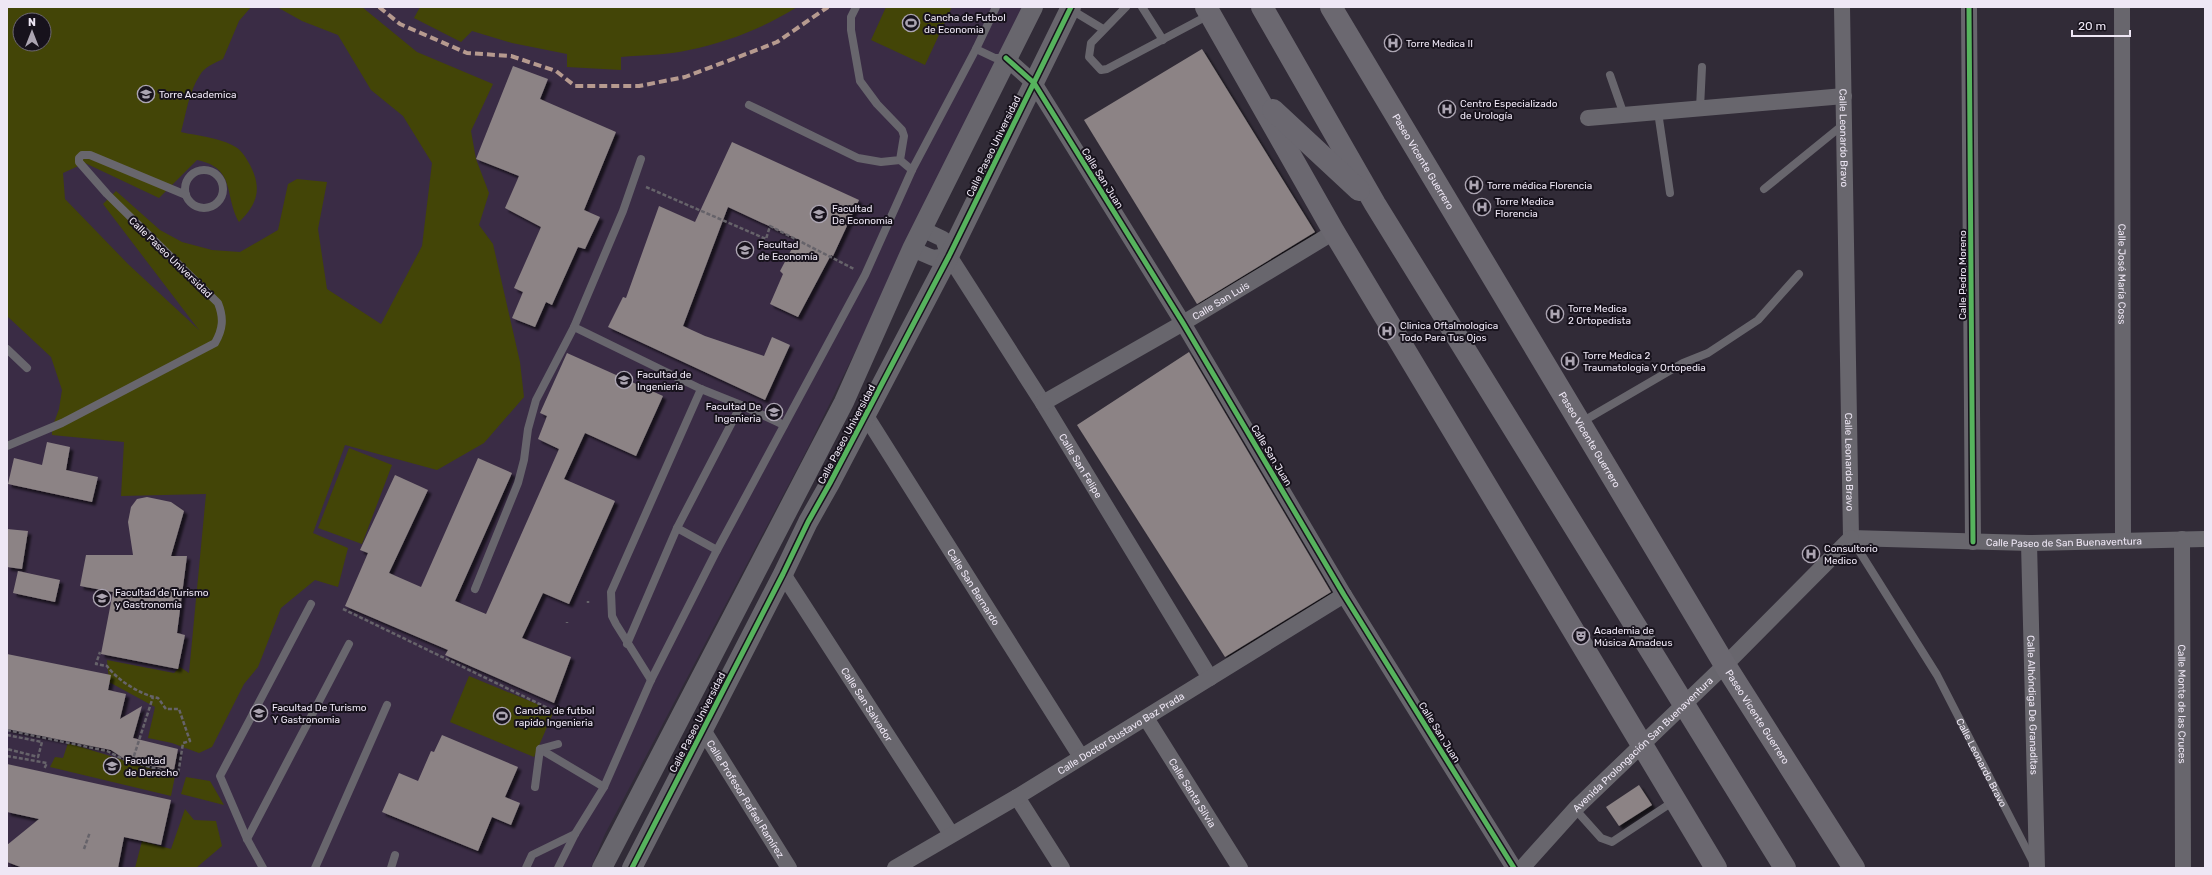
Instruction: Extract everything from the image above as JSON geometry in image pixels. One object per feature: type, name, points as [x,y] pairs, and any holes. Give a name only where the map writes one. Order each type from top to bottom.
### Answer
[{"type":"main road","points":[[1262,7],[1375,204],[1785,868]]},
{"type":"main road","name":"Paseo Vicente Guerrero","points":[[1331,7],[1725,665],[1854,868]]},
{"type":"main road","points":[[1208,11],[1258,96],[1334,232],[1642,744],[1674,801],[1716,868]]},
{"type":"main road","points":[[1258,96],[1375,204]]},
{"type":"street","name":"Calle Paseo Universidad","points":[[602,868],[844,402],[912,249],[1006,58],[1033,7]]},
{"type":"street","name":"Calle Leonardo Bravo","points":[[1842,7],[1851,538]]},
{"type":"street","name":"Calle Pedro Moreno","points":[[1969,7],[1973,542]]},
{"type":"street","name":"Calle José María Coss","points":[[2122,7],[2123,540]]},
{"type":"street","name":"Calle Paseo Universidad","points":[[632,868],[783,574],[808,522],[866,416],[949,256],[1070,8]]},
{"type":"street","name":"Calle San Juan","points":[[1006,58],[1034,83],[1183,323],[1344,595],[1514,868]]},
{"type":"street","points":[[1588,118],[1844,96]]},
{"type":"street","name":"Calle San Felipe","points":[[922,230],[943,238],[949,256],[1043,403],[1210,678]]},
{"type":"street","name":"Calle San Luis","points":[[1043,403],[1183,323],[1334,232]]},
{"type":"street","points":[[912,249],[933,258],[949,256]]},
{"type":"street","name":"Calle San Bernardo","points":[[866,416],[1081,757]]},
{"type":"street","name":"Calle Paseo de San Buenaventura","points":[[1851,538],[1973,542],[2205,539]]},
{"type":"street","name":"Avenida Prolongación San Buenaventura","points":[[1522,868],[1575,809],[1725,665],[1851,538]]},
{"type":"street","name":"Calle Monte de las Cruces","points":[[2182,539],[2183,868]]},
{"type":"street","name":"Calle Alhóndiga De Granaditas","points":[[2029,542],[2037,868]]},
{"type":"street","name":"Calle San Salvador","points":[[783,574],[951,834]]},
{"type":"street","name":"Calle Doctor Gustavo Baz Prada","points":[[895,868],[951,834],[1017,797],[1344,595]]},
{"type":"street","name":"Calle Santa Silvia","points":[[1146,718],[1240,868]]},
{"type":"street","name":"Calle Profesor Rafael Ramírez","points":[[703,730],[789,868]]},
{"type":"street","points":[[1017,797],[1062,868]]},
{"type":"lane","points":[[856,7],[851,17],[851,30],[860,81],[877,104],[902,130],[904,136],[900,160]]},
{"type":"lane","points":[[558,868],[575,834],[604,787],[651,680],[717,550],[865,275],[912,170],[976,49],[996,7]]},
{"type":"lane","points":[[1126,7],[1091,43],[1089,52],[1090,56],[1098,68],[1104,70],[1163,40],[1208,11]]},
{"type":"lane","points":[[1142,7],[1163,40]]},
{"type":"lane","points":[[1070,8],[1103,29]]},
{"type":"lane","points":[[976,49],[995,58],[1006,58]]},
{"type":"lane","points":[[1700,108],[1702,67]]},
{"type":"lane","points":[[1610,75],[1624,115]]},
{"type":"lane","points":[[749,105],[858,158],[881,162],[900,160],[912,170]]},
{"type":"lane","points":[[1658,112],[1670,193]]},
{"type":"lane","points":[[1764,189],[1844,124]]},
{"type":"lane","name":"Calle Paseo Universidad","points":[[7,446],[62,423],[215,344],[222,326],[222,313],[218,303],[107,194],[79,162],[79,158],[82,155],[90,155],[156,184],[186,195]]},
{"type":"lane","points":[[475,589],[518,483],[524,460],[528,429],[536,400],[574,327],[623,211],[641,159]]},
{"type":"lane","points":[[200,170],[213,172],[218,175],[223,187],[223,193],[217,203],[205,208],[193,205],[186,195],[186,182],[189,177],[200,170]]},
{"type":"lane","points":[[1579,423],[1683,362],[1708,353],[1758,320],[1799,274]]},
{"type":"lane","points":[[574,327],[701,389],[784,425]]},
{"type":"lane","points":[[7,349],[27,368]]},
{"type":"lane","points":[[651,680],[627,644],[612,616],[610,592],[701,389]]},
{"type":"lane","points":[[627,644],[677,528],[740,405]]},
{"type":"lane","points":[[677,528],[717,550]]},
{"type":"lane","name":"Calle Leonardo Bravo","points":[[1851,538],[1937,675],[2037,868]]},
{"type":"lane","points":[[263,868],[247,838],[220,776],[312,604]]},
{"type":"lane","points":[[247,838],[349,644]]},
{"type":"lane","points":[[315,868],[387,705]]},
{"type":"lane","points":[[540,749],[558,744]]},
{"type":"lane","points":[[540,749],[604,787]]},
{"type":"lane","points":[[535,787],[540,749]]},
{"type":"lane","points":[[1575,809],[1601,838],[1612,842],[1674,801]]},
{"type":"lane","points":[[526,868],[532,855],[575,834]]},
{"type":"lane","points":[[391,868],[395,855]]},
{"type":"path","points":[[662,194],[766,239],[770,226],[865,275]]},
{"type":"path","points":[[343,609],[554,711]]},
{"type":"path","points":[[7,730],[107,751],[132,762],[178,775],[183,742],[190,741],[179,709],[166,709],[158,698],[153,697],[112,674],[108,666],[96,664],[100,652]]},
{"type":"path","points":[[132,762],[153,697]]},
{"type":"path","points":[[7,735],[42,742],[38,757],[7,749]]},
{"type":"path","points":[[7,756],[47,764],[44,769]]},
{"type":"path","points":[[84,850],[90,832]]},
{"type":"shaded area","points":[[7,7],[1024,7],[809,446],[605,834],[591,868],[7,868]]},
{"type":"shaded area","points":[[7,7],[251,7],[239,21],[223,59],[204,70],[196,81],[190,95],[181,132],[226,142],[238,149],[250,165],[256,181],[256,195],[250,209],[239,222],[234,212],[227,184],[223,176],[218,169],[197,160],[159,198],[85,163],[63,173],[65,199],[128,264],[199,330],[103,204],[116,191],[160,230],[182,242],[212,250],[240,252],[278,230],[288,184],[297,179],[327,182],[318,229],[327,289],[381,324],[422,246],[432,163],[403,116],[371,90],[338,35],[302,21],[277,7],[362,7],[417,52],[493,84],[471,131],[476,159],[489,193],[479,225],[493,244],[520,362],[524,397],[484,443],[437,470],[345,445],[313,533],[348,548],[338,587],[315,580],[281,608],[258,667],[244,684],[212,747],[199,753],[172,743],[148,738],[155,707],[109,682],[107,660],[174,673],[180,667],[189,673],[206,494],[121,496],[124,442],[52,435],[52,428],[59,409],[62,390],[51,357],[7,316]]},
{"type":"shaded area","points":[[420,7],[797,7],[758,28],[717,43],[672,53],[621,57],[621,70],[567,67],[567,54],[512,43],[472,31],[461,42],[414,18]]},
{"type":"shaded area","name":"Cancha de Futbol de Economia","points":[[886,7],[952,7],[925,65],[871,40]]},
{"type":"shaded area","points":[[349,448],[392,465],[362,544],[318,528]]},
{"type":"shaded area","name":"Cancha de futbol rapido Ingenieria","points":[[469,676],[554,711],[534,757],[450,722]]},
{"type":"shaded area","points":[[68,743],[175,776],[171,796],[50,767],[55,757],[63,758]]},
{"type":"shaded area","points":[[186,777],[210,781],[224,805],[181,794]]},
{"type":"shaded area","points":[[185,809],[194,820],[216,821],[222,846],[196,868],[135,868],[142,841],[171,849]]},
{"type":"building","points":[[1202,49],[1315,232],[1197,304],[1084,120]]},
{"type":"building","points":[[513,66],[548,79],[540,99],[616,132],[584,210],[600,217],[585,249],[578,247],[552,305],[546,302],[535,327],[512,318],[523,292],[514,288],[541,227],[505,208],[519,176],[476,159]]},
{"type":"building","points":[[732,142],[859,200],[833,256],[831,255],[798,317],[770,304],[783,274],[780,271],[797,239],[728,207],[683,326],[705,336],[764,356],[772,337],[790,345],[765,400],[608,327],[623,297],[626,298],[659,206],[695,222]]},
{"type":"building","points":[[1189,352],[1331,592],[1225,657],[1077,425]]},
{"type":"building","points":[[567,353],[663,396],[636,456],[585,433],[564,479],[615,501],[569,604],[543,593],[522,638],[571,657],[554,703],[445,655],[448,650],[345,606],[368,553],[360,550],[395,475],[428,490],[389,573],[421,587],[478,458],[512,473],[455,601],[486,614],[559,449],[538,439],[547,416],[540,413]]},
{"type":"building","points":[[47,442],[70,447],[66,470],[98,477],[92,502],[8,484],[14,458],[42,465]]},
{"type":"building","points":[[147,497],[171,502],[184,511],[171,556],[187,556],[177,633],[185,635],[178,669],[101,654],[113,592],[80,586],[86,555],[133,555],[128,522],[131,507],[137,499]]},
{"type":"building","points":[[7,529],[28,531],[22,569],[7,567]]},
{"type":"building","points":[[18,571],[60,580],[55,602],[13,593]]},
{"type":"building","points":[[7,654],[111,675],[108,690],[126,694],[120,719],[142,706],[133,738],[178,749],[174,770],[129,762],[111,750],[7,729]]},
{"type":"building","points":[[442,735],[518,767],[505,797],[520,803],[511,825],[492,817],[478,851],[382,812],[399,773],[418,781],[431,751],[434,752]]},
{"type":"building","points":[[7,764],[171,800],[161,845],[124,837],[118,868],[23,868],[7,862],[7,845],[39,819],[7,812]]},
{"type":"building","points":[[1639,785],[1652,805],[1619,826],[1606,807]]},
{"type":"marked path","points":[[379,7],[400,24],[467,53],[511,56],[556,71],[575,86],[639,86],[685,77],[777,42],[828,7]]},
{"type":"cycle path","points":[[632,868],[783,574],[808,522],[949,256],[1071,7]]},
{"type":"cycle path","points":[[1969,7],[1973,542]]},
{"type":"cycle path","points":[[1006,58],[1034,83],[1183,323],[1344,595],[1514,868]]},
{"type":"place","name":"Cancha de Futbol de Economia","points":[[911,23]]},
{"type":"place","name":"Torre Medica II","points":[[1393,43]]},
{"type":"place","name":"Torre Academica","points":[[146,94]]},
{"type":"place","name":"Centro Especializado de Urología","points":[[1447,109]]},
{"type":"place","name":"Torre médica Florencia","points":[[1474,185]]},
{"type":"place","name":"Torre Medica Florencia","points":[[1482,207]]},
{"type":"place","name":"Facultad De Economia","points":[[819,214]]},
{"type":"place","name":"Facultad de Economía","points":[[745,250]]},
{"type":"place","name":"Torre Medica 2 Ortopedista","points":[[1555,314]]},
{"type":"place","name":"Clinica Oftalmologica Todo Para Tus Ojos","points":[[1387,331]]},
{"type":"place","name":"Torre Medica 2 Traumatologia Y Ortopedia","points":[[1570,361]]},
{"type":"place","name":"Facultad de Ingeniería","points":[[624,380]]},
{"type":"place","name":"Facultad De Ingenieria","points":[[774,412]]},
{"type":"place","name":"Consultorio Medico","points":[[1811,554]]},
{"type":"place","name":"Facultad de Turismo y Gastronomía","points":[[102,598]]},
{"type":"place","name":"Academia de Música Amadeus","points":[[1581,636]]},
{"type":"place","name":"Facultad De Turismo Y Gastronomia","points":[[259,713]]},
{"type":"place","name":"Cancha de futbol rapido Ingenieria","points":[[502,716]]},
{"type":"place","name":"Facultad de Derecho","points":[[112,766]]}]
